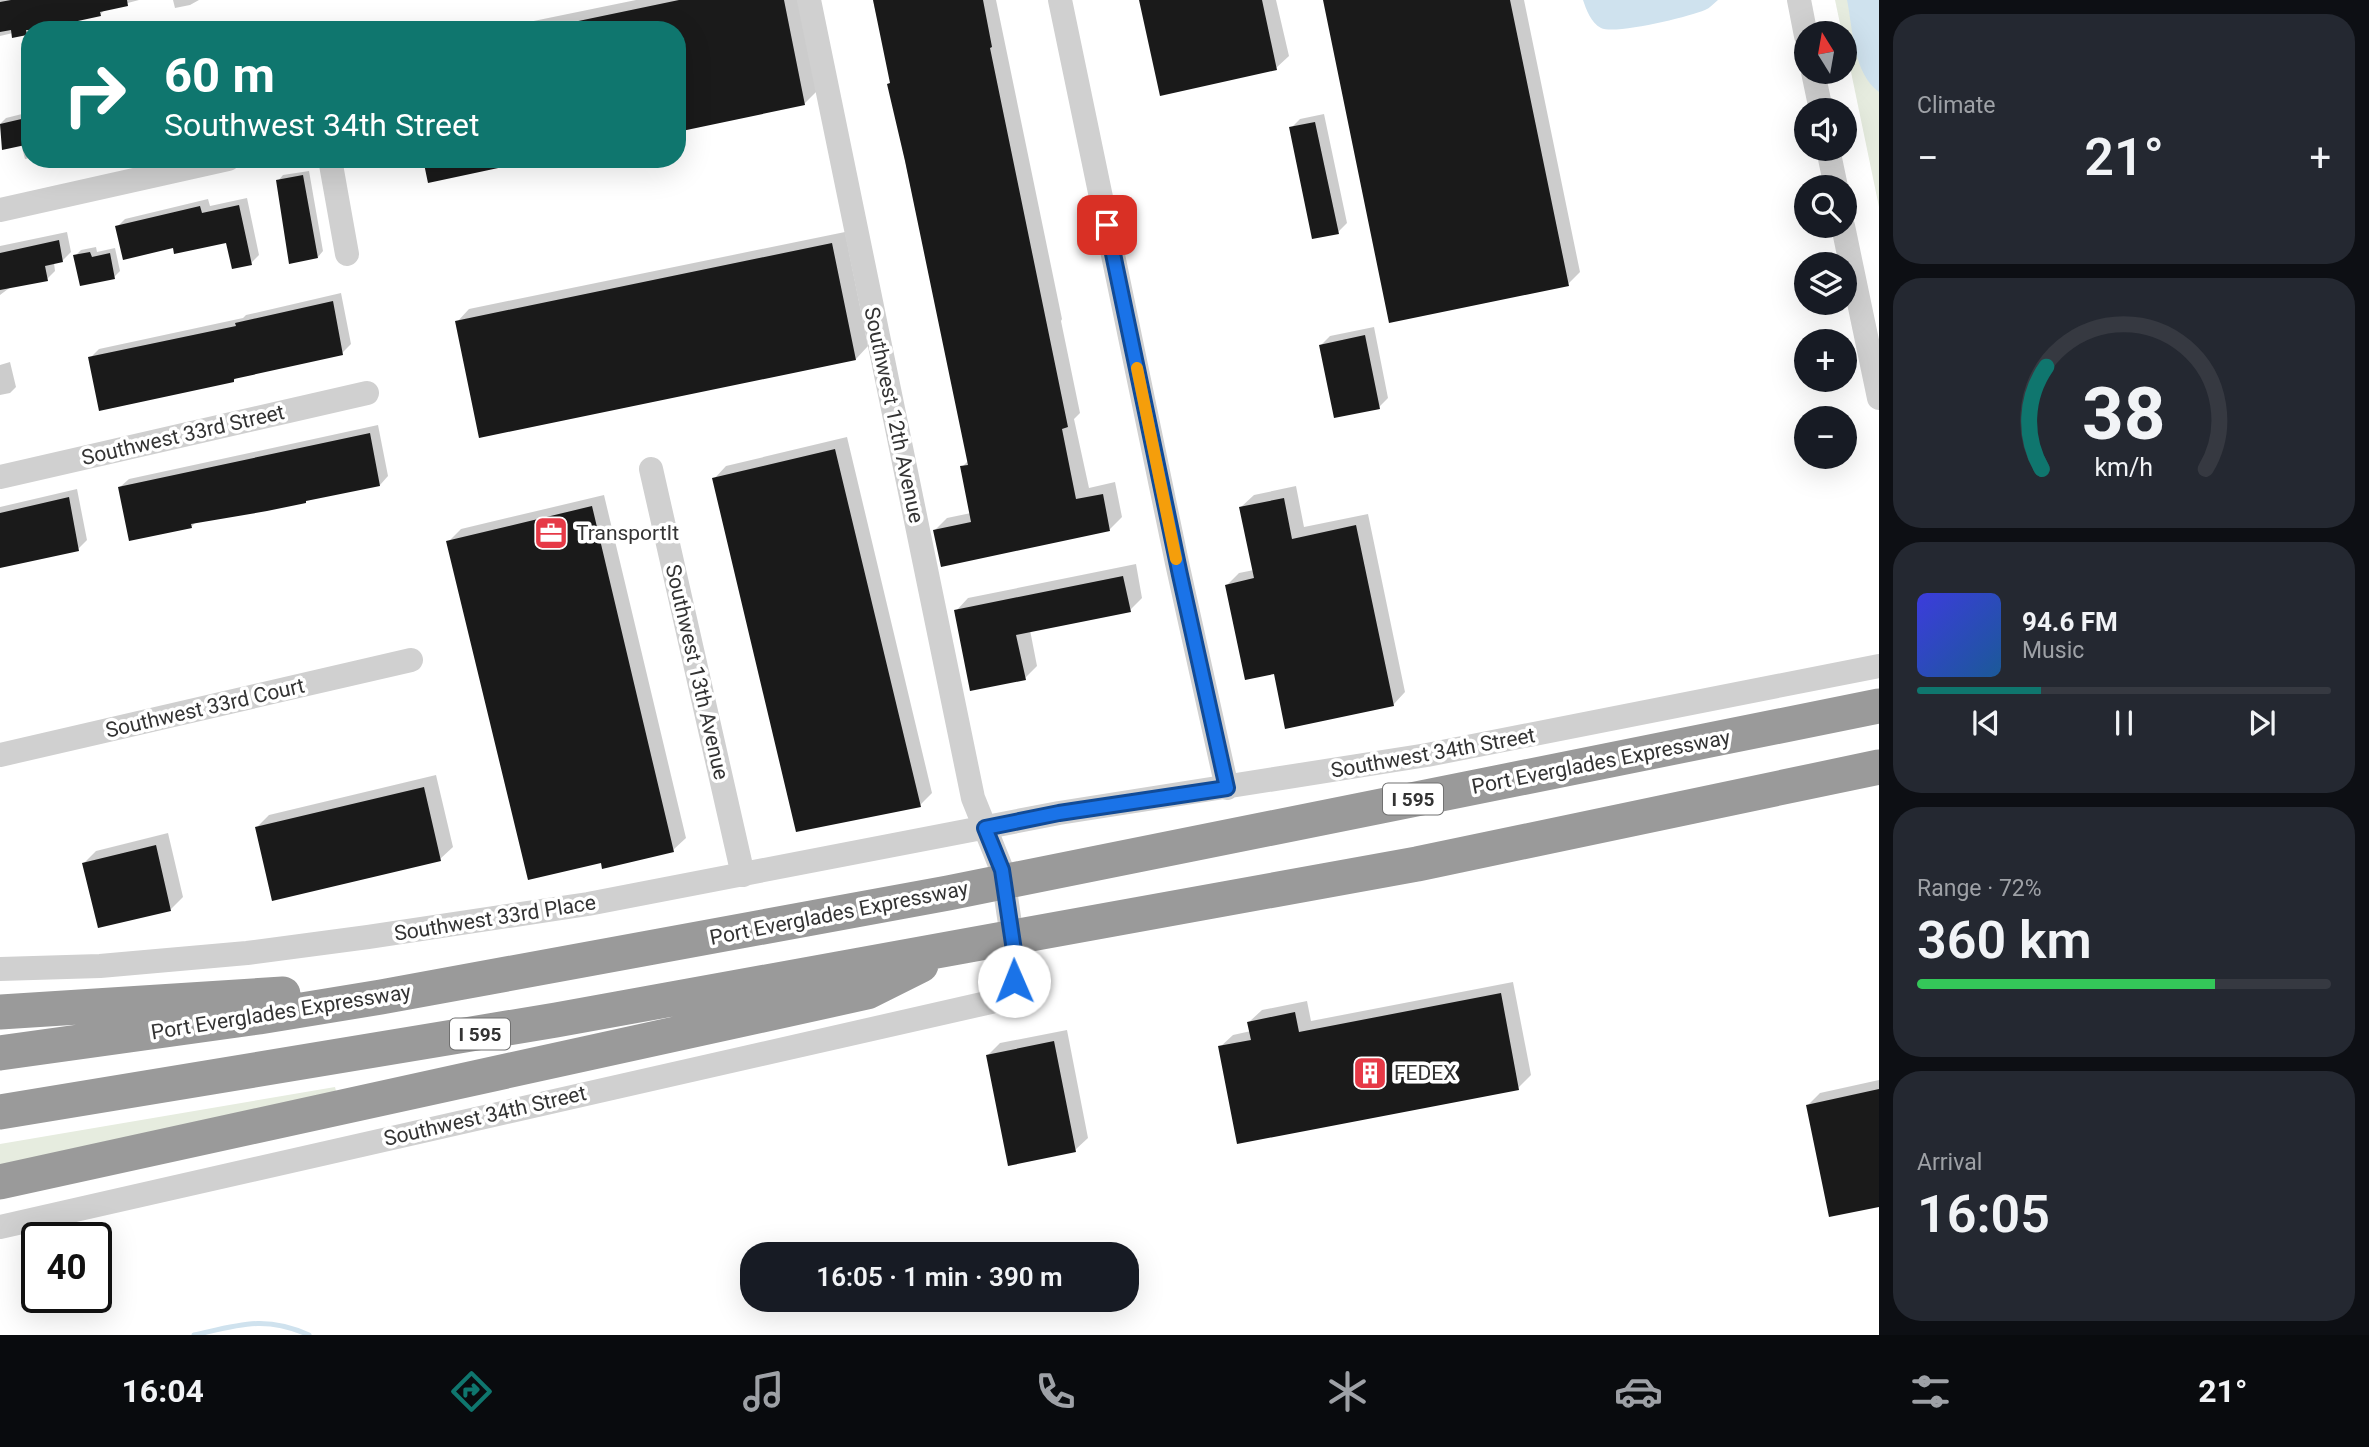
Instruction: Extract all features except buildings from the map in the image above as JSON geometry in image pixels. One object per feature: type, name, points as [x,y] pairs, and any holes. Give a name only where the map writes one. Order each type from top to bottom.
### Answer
[{"type":"highway","name":"Port Everglades Expressway","points":[[0,1053],[381,997],[948,893],[1879,706]]},
{"type":"highway","name":"I 595","points":[[0,1112],[556,1020],[1418,864],[1879,767]]},
{"type":"highway","points":[[0,1182],[867,992],[957,947]]},
{"type":"highway","points":[[0,1012],[266,994],[381,997]]},
{"type":"street","name":"Southwest 12th Avenue","points":[[809,0],[972,798],[1002,870],[1016,972],[1011,988],[1005,995],[991,1002],[971,1006]]},
{"type":"street","points":[[1060,0],[1227,788]]},
{"type":"street","points":[[1798,0],[1803,21]]},
{"type":"street","points":[[0,211],[189,168]]},
{"type":"street","points":[[332,168],[347,254]]},
{"type":"street","points":[[1846,238],[1879,398]]},
{"type":"street","name":"Southwest 33rd Street","points":[[0,477],[367,393]]},
{"type":"street","name":"Southwest 13th Avenue","points":[[651,469],[743,874]]},
{"type":"street","name":"Southwest 33rd Court","points":[[0,755],[411,660]]},
{"type":"street","name":"Southwest 34th Street","points":[[985,828],[1059,813],[1427,755],[1879,666]]},
{"type":"street","name":"Southwest 33rd Place","points":[[0,969],[100,966],[300,946],[588,904],[985,828]]},
{"type":"street","name":"Southwest 34th Street","points":[[0,1227],[971,1006]]},
{"type":"shaded area","points":[[1835,0],[1879,0],[1879,207],[1854,84],[1857,84],[1857,21],[1839,21]]},
{"type":"shaded area","points":[[335,1087],[337,1095],[0,1170],[0,1144]]},
{"type":"water","points":[[1583,0],[1718,0],[1707,9],[1684,17],[1609,30],[1594,23]]},
{"type":"water","points":[[1847,0],[1879,0],[1879,92],[1870,84],[1859,63],[1857,21],[1850,21]]},
{"type":"waterway","points":[[194,1335],[252,1324],[279,1325],[309,1335]]},
{"type":"slow traffic","points":[[1137,368],[1176,559]]},
{"type":"place","name":"TransportIt","points":[[551,533]]},
{"type":"place","name":"FEDEX","points":[[1370,1073]]},
{"type":"route","points":[[1014,981],[1016,964],[1002,870],[985,828],[1059,813],[1227,788],[1107,225]]}]
